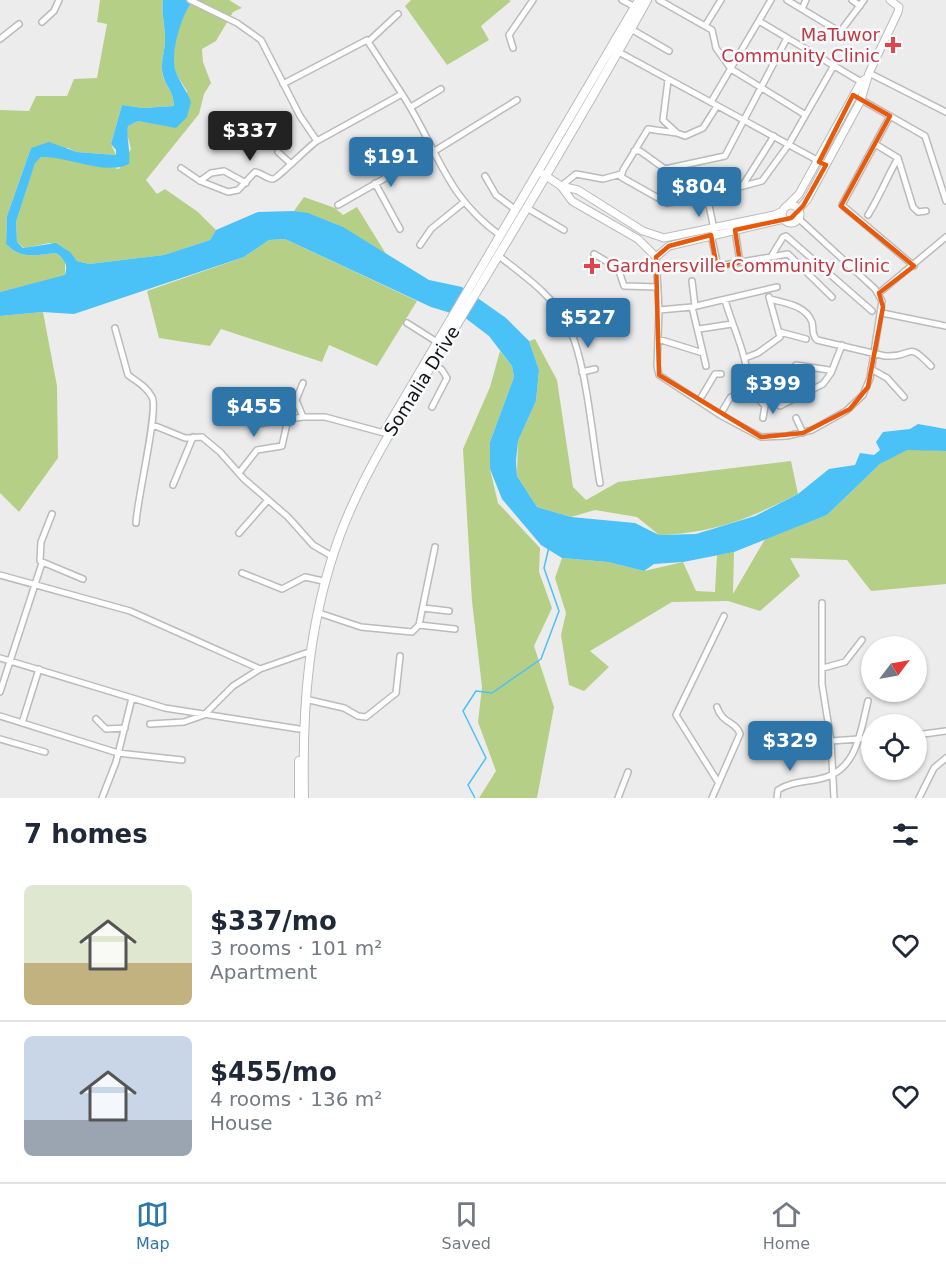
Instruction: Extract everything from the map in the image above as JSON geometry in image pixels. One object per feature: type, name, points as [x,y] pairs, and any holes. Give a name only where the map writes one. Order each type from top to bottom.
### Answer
[{"type":"main road","name":"Somalia Drive","points":[[615,50],[631,29],[646,0]]},
{"type":"main road","name":"Somalia Drive","points":[[304,798],[303,727],[308,653],[334,552],[355,497],[379,451],[433,363],[516,210],[542,173],[615,50],[637,3]]},
{"type":"main road","name":"Somalia Drive","points":[[475,287],[499,256],[527,208],[542,173]]},
{"type":"main road","name":"Somalia Drive","points":[[299,798],[299,729],[308,653],[330,555],[352,493],[437,342],[454,322]]},
{"type":"street","points":[[42,22],[54,11],[59,0]]},
{"type":"street","points":[[190,0],[237,22],[261,40],[300,116],[317,141]]},
{"type":"street","points":[[513,48],[509,35],[533,0]]},
{"type":"street","points":[[622,0],[637,3]]},
{"type":"street","points":[[705,26],[721,0]]},
{"type":"street","points":[[711,102],[771,0]]},
{"type":"street","points":[[787,0],[840,32],[862,3],[852,0]]},
{"type":"street","points":[[802,9],[806,0]]},
{"type":"street","points":[[663,1],[715,33],[716,48],[731,69],[804,114]]},
{"type":"street","points":[[784,219],[784,209],[799,194],[822,163],[861,100],[866,80],[898,12],[893,1]]},
{"type":"street","points":[[283,84],[364,40],[369,41],[398,14]]},
{"type":"street","points":[[759,21],[833,67],[946,112]]},
{"type":"street","points":[[0,39],[19,24]]},
{"type":"street","points":[[631,29],[669,51]]},
{"type":"street","points":[[634,152],[640,151],[665,169],[723,158],[788,38]]},
{"type":"street","points":[[369,41],[411,107],[433,151],[463,202],[479,220],[501,236]]},
{"type":"street","points":[[615,50],[822,163]]},
{"type":"street","points":[[621,174],[667,203],[707,196],[762,181],[789,144],[804,114],[833,67]]},
{"type":"street","points":[[668,80],[663,120],[677,133]]},
{"type":"street","points":[[561,186],[573,188],[643,231],[664,238],[735,230],[784,219],[791,222],[798,214],[853,95],[866,80]]},
{"type":"street","points":[[411,107],[441,89]]},
{"type":"street","points":[[181,168],[201,181],[228,192],[238,190],[258,172],[272,179],[278,178],[290,163],[317,141],[402,94]]},
{"type":"street","points":[[853,95],[925,136],[946,201]]},
{"type":"street","points":[[338,205],[517,100]]},
{"type":"street","points":[[561,186],[576,174],[603,179],[621,174],[648,129],[685,136],[703,128],[717,106]]},
{"type":"street","points":[[890,116],[843,207],[914,266]]},
{"type":"street","points":[[743,185],[774,136]]},
{"type":"street","points":[[875,144],[898,158],[913,207],[918,212],[926,211]]},
{"type":"street","points":[[278,152],[290,163]]},
{"type":"street","points":[[868,215],[882,194],[882,187],[898,158]]},
{"type":"street","points":[[201,181],[211,174],[224,171],[246,183]]},
{"type":"street","points":[[542,173],[561,186],[572,201],[592,210],[638,239],[656,257],[659,375],[720,416],[761,436],[803,433],[824,425],[850,409],[868,387],[882,313],[879,293],[791,205],[774,215],[669,246],[656,257]]},
{"type":"street","points":[[485,176],[496,195],[516,210]]},
{"type":"street","points":[[375,183],[400,229]]},
{"type":"street","points":[[707,196],[718,266],[788,254],[832,297]]},
{"type":"street","points":[[420,245],[430,229],[463,202]]},
{"type":"street","points":[[592,210],[597,202]]},
{"type":"street","points":[[527,208],[564,230]]},
{"type":"street","points":[[735,230],[740,262]]},
{"type":"street","points":[[638,239],[643,231]]},
{"type":"street","points":[[772,255],[783,237],[786,236],[872,310]]},
{"type":"street","points":[[879,293],[946,237]]},
{"type":"street","points":[[664,238],[669,246]]},
{"type":"street","points":[[594,254],[618,268],[624,286],[658,287]]},
{"type":"street","points":[[499,256],[528,279],[559,311],[567,323],[582,372],[600,483]]},
{"type":"street","points":[[692,281],[694,307],[706,366]]},
{"type":"street","points":[[659,310],[694,307],[777,287]]},
{"type":"street","points":[[745,358],[758,353],[778,340],[780,332],[766,290]]},
{"type":"street","points":[[770,299],[797,306],[809,316],[815,338],[895,357],[915,350],[931,366]]},
{"type":"street","points":[[720,416],[730,398],[746,386],[748,372],[725,300]]},
{"type":"street","points":[[882,313],[946,326]]},
{"type":"street","points":[[407,323],[437,342]]},
{"type":"street","points":[[699,329],[732,324]]},
{"type":"street","points":[[115,328],[128,375],[142,384],[153,398],[153,425],[137,499],[136,522]]},
{"type":"street","points":[[780,332],[806,339]]},
{"type":"street","points":[[658,339],[703,353]]},
{"type":"street","points":[[772,398],[783,407],[823,384],[831,373],[842,345]]},
{"type":"street","points":[[432,407],[447,378],[442,370],[433,363]]},
{"type":"street","points":[[763,418],[765,406],[786,375],[796,365],[829,370],[831,373]]},
{"type":"street","points":[[582,372],[595,369]]},
{"type":"street","points":[[871,369],[887,378],[904,397]]},
{"type":"street","points":[[699,401],[715,374],[721,374]]},
{"type":"street","points":[[303,383],[296,400],[303,417]]},
{"type":"street","points":[[746,386],[765,406]]},
{"type":"street","points":[[253,396],[255,423],[303,417],[333,418],[384,433]]},
{"type":"street","points":[[796,418],[803,433]]},
{"type":"street","points":[[239,473],[257,450],[282,446],[288,419]]},
{"type":"street","points":[[153,425],[185,438],[202,437],[288,517],[313,545],[330,555]]},
{"type":"street","points":[[173,485],[193,437]]},
{"type":"street","points":[[239,533],[268,500]]},
{"type":"street","points":[[0,692],[42,563],[41,542],[52,514]]},
{"type":"street","points":[[419,625],[435,547]]},
{"type":"street","points":[[42,563],[83,579]]},
{"type":"street","points":[[242,573],[282,589],[305,577],[323,580]]},
{"type":"street","points":[[0,575],[130,611],[260,669]]},
{"type":"street","points":[[822,603],[823,701],[831,741],[831,777],[834,798]]},
{"type":"street","points":[[423,608],[449,611]]},
{"type":"street","points":[[319,613],[361,627],[406,633],[419,625],[455,629]]},
{"type":"street","points":[[718,782],[680,725],[676,715],[724,616]]},
{"type":"street","points":[[823,668],[845,662],[861,641]]},
{"type":"street","points":[[150,724],[184,722],[204,716],[233,686],[260,669],[308,653]]},
{"type":"street","points":[[305,699],[344,708],[358,716],[370,716],[396,693],[400,656]]},
{"type":"street","points":[[0,658],[132,698],[204,716],[299,729]]},
{"type":"street","points":[[22,723],[39,669]]},
{"type":"street","points":[[102,798],[118,753],[132,698]]},
{"type":"street","points":[[777,798],[778,790],[790,784],[831,777],[846,768],[858,738],[868,702]]},
{"type":"street","points":[[712,798],[740,732],[723,719],[717,707]]},
{"type":"street","points":[[0,716],[118,753],[182,760]]},
{"type":"street","points":[[96,719],[106,729],[125,728]]},
{"type":"street","points":[[927,734],[946,731]]},
{"type":"street","points":[[831,741],[858,738]]},
{"type":"street","points":[[0,739],[45,752]]},
{"type":"street","points":[[920,798],[934,768],[946,758]]},
{"type":"street","points":[[618,798],[628,772]]},
{"type":"highlighted area","points":[[853,95],[890,116],[841,206],[914,266],[879,293],[883,307],[868,387],[850,409],[803,433],[761,437],[659,375],[656,257],[669,246],[711,235],[717,268],[740,262],[735,230],[791,218],[803,206],[826,165],[819,162]]},
{"type":"green space","points":[[100,0],[163,0],[165,43],[162,72],[174,106],[143,108],[122,105],[111,144],[116,155],[77,152],[68,148],[31,148],[7,216],[6,244],[23,254],[56,253],[65,261],[65,276],[0,292],[0,110],[29,111],[36,96],[67,96],[74,79],[97,78],[107,24],[97,22]]},
{"type":"green space","points":[[194,0],[229,0],[242,8],[233,12],[216,41],[202,49],[203,62],[211,83],[204,94],[199,114],[146,180],[157,194],[165,189],[198,212],[216,230],[210,240],[164,255],[89,264],[77,261],[69,252],[50,243],[24,248],[17,242],[16,222],[35,162],[41,157],[58,156],[119,169],[131,149],[127,134],[128,126],[138,121],[176,127],[187,91],[175,68],[174,49],[181,21]]},
{"type":"green space","points":[[411,0],[511,1],[481,26],[489,40],[447,65],[405,6]]},
{"type":"green space","points":[[304,197],[335,208],[343,215],[357,207],[386,254],[330,222],[294,211]]},
{"type":"green space","points":[[285,239],[417,301],[377,366],[329,345],[322,362],[221,329],[210,346],[159,338],[147,291],[244,257],[269,240]]},
{"type":"green space","points":[[43,312],[57,386],[58,458],[19,512],[0,493],[0,316]]},
{"type":"green space","points":[[535,339],[557,380],[573,487],[586,500],[618,482],[791,461],[798,494],[731,523],[679,534],[659,535],[637,517],[595,510],[571,517],[537,507],[517,476],[518,441],[536,401],[539,370],[529,341]]},
{"type":"green space","points":[[500,351],[512,366],[514,377],[490,442],[490,469],[498,503],[540,548],[539,572],[552,608],[534,646],[554,707],[537,798],[479,798],[496,771],[478,722],[482,687],[472,601],[463,449],[490,387]]},
{"type":"green space","points":[[907,449],[946,451],[946,584],[871,591],[847,560],[790,558],[800,576],[760,611],[728,601],[672,602],[590,651],[609,667],[584,691],[569,685],[561,635],[566,613],[555,578],[562,558],[608,562],[644,571],[683,562],[696,591],[715,592],[717,555],[734,552],[733,594],[765,539],[827,515],[880,464]]},
{"type":"water","points":[[163,0],[194,0],[181,23],[174,56],[176,72],[191,102],[187,117],[176,128],[138,121],[128,126],[129,164],[119,167],[98,167],[63,159],[41,157],[35,163],[16,222],[17,242],[23,248],[56,243],[70,252],[77,261],[89,264],[164,255],[210,240],[216,230],[258,212],[308,213],[343,227],[429,280],[462,287],[506,318],[529,341],[539,370],[536,401],[518,441],[517,476],[537,507],[571,517],[635,523],[659,535],[696,534],[755,516],[798,494],[829,469],[855,465],[860,453],[874,455],[880,450],[876,442],[883,432],[910,429],[918,424],[946,429],[946,451],[907,450],[880,464],[827,515],[734,552],[683,562],[654,564],[644,571],[608,562],[562,558],[541,545],[502,499],[490,469],[490,442],[514,377],[512,366],[489,336],[464,317],[431,307],[285,239],[269,240],[244,257],[74,314],[43,312],[0,316],[0,292],[65,275],[66,271],[65,263],[56,253],[23,254],[6,244],[7,216],[31,148],[49,142],[77,152],[116,155],[116,150],[111,144],[122,105],[143,108],[174,106],[162,71],[165,43]]},
{"type":"waterway","points":[[475,798],[468,785],[486,758],[463,711],[476,691],[492,693],[541,659],[559,611],[544,568],[549,547]]},
{"type":"place","name":"MaTuwor Community Clinic","points":[[893,45]]},
{"type":"place","name":"Gardnersville Community Clinic","points":[[592,266]]}]
